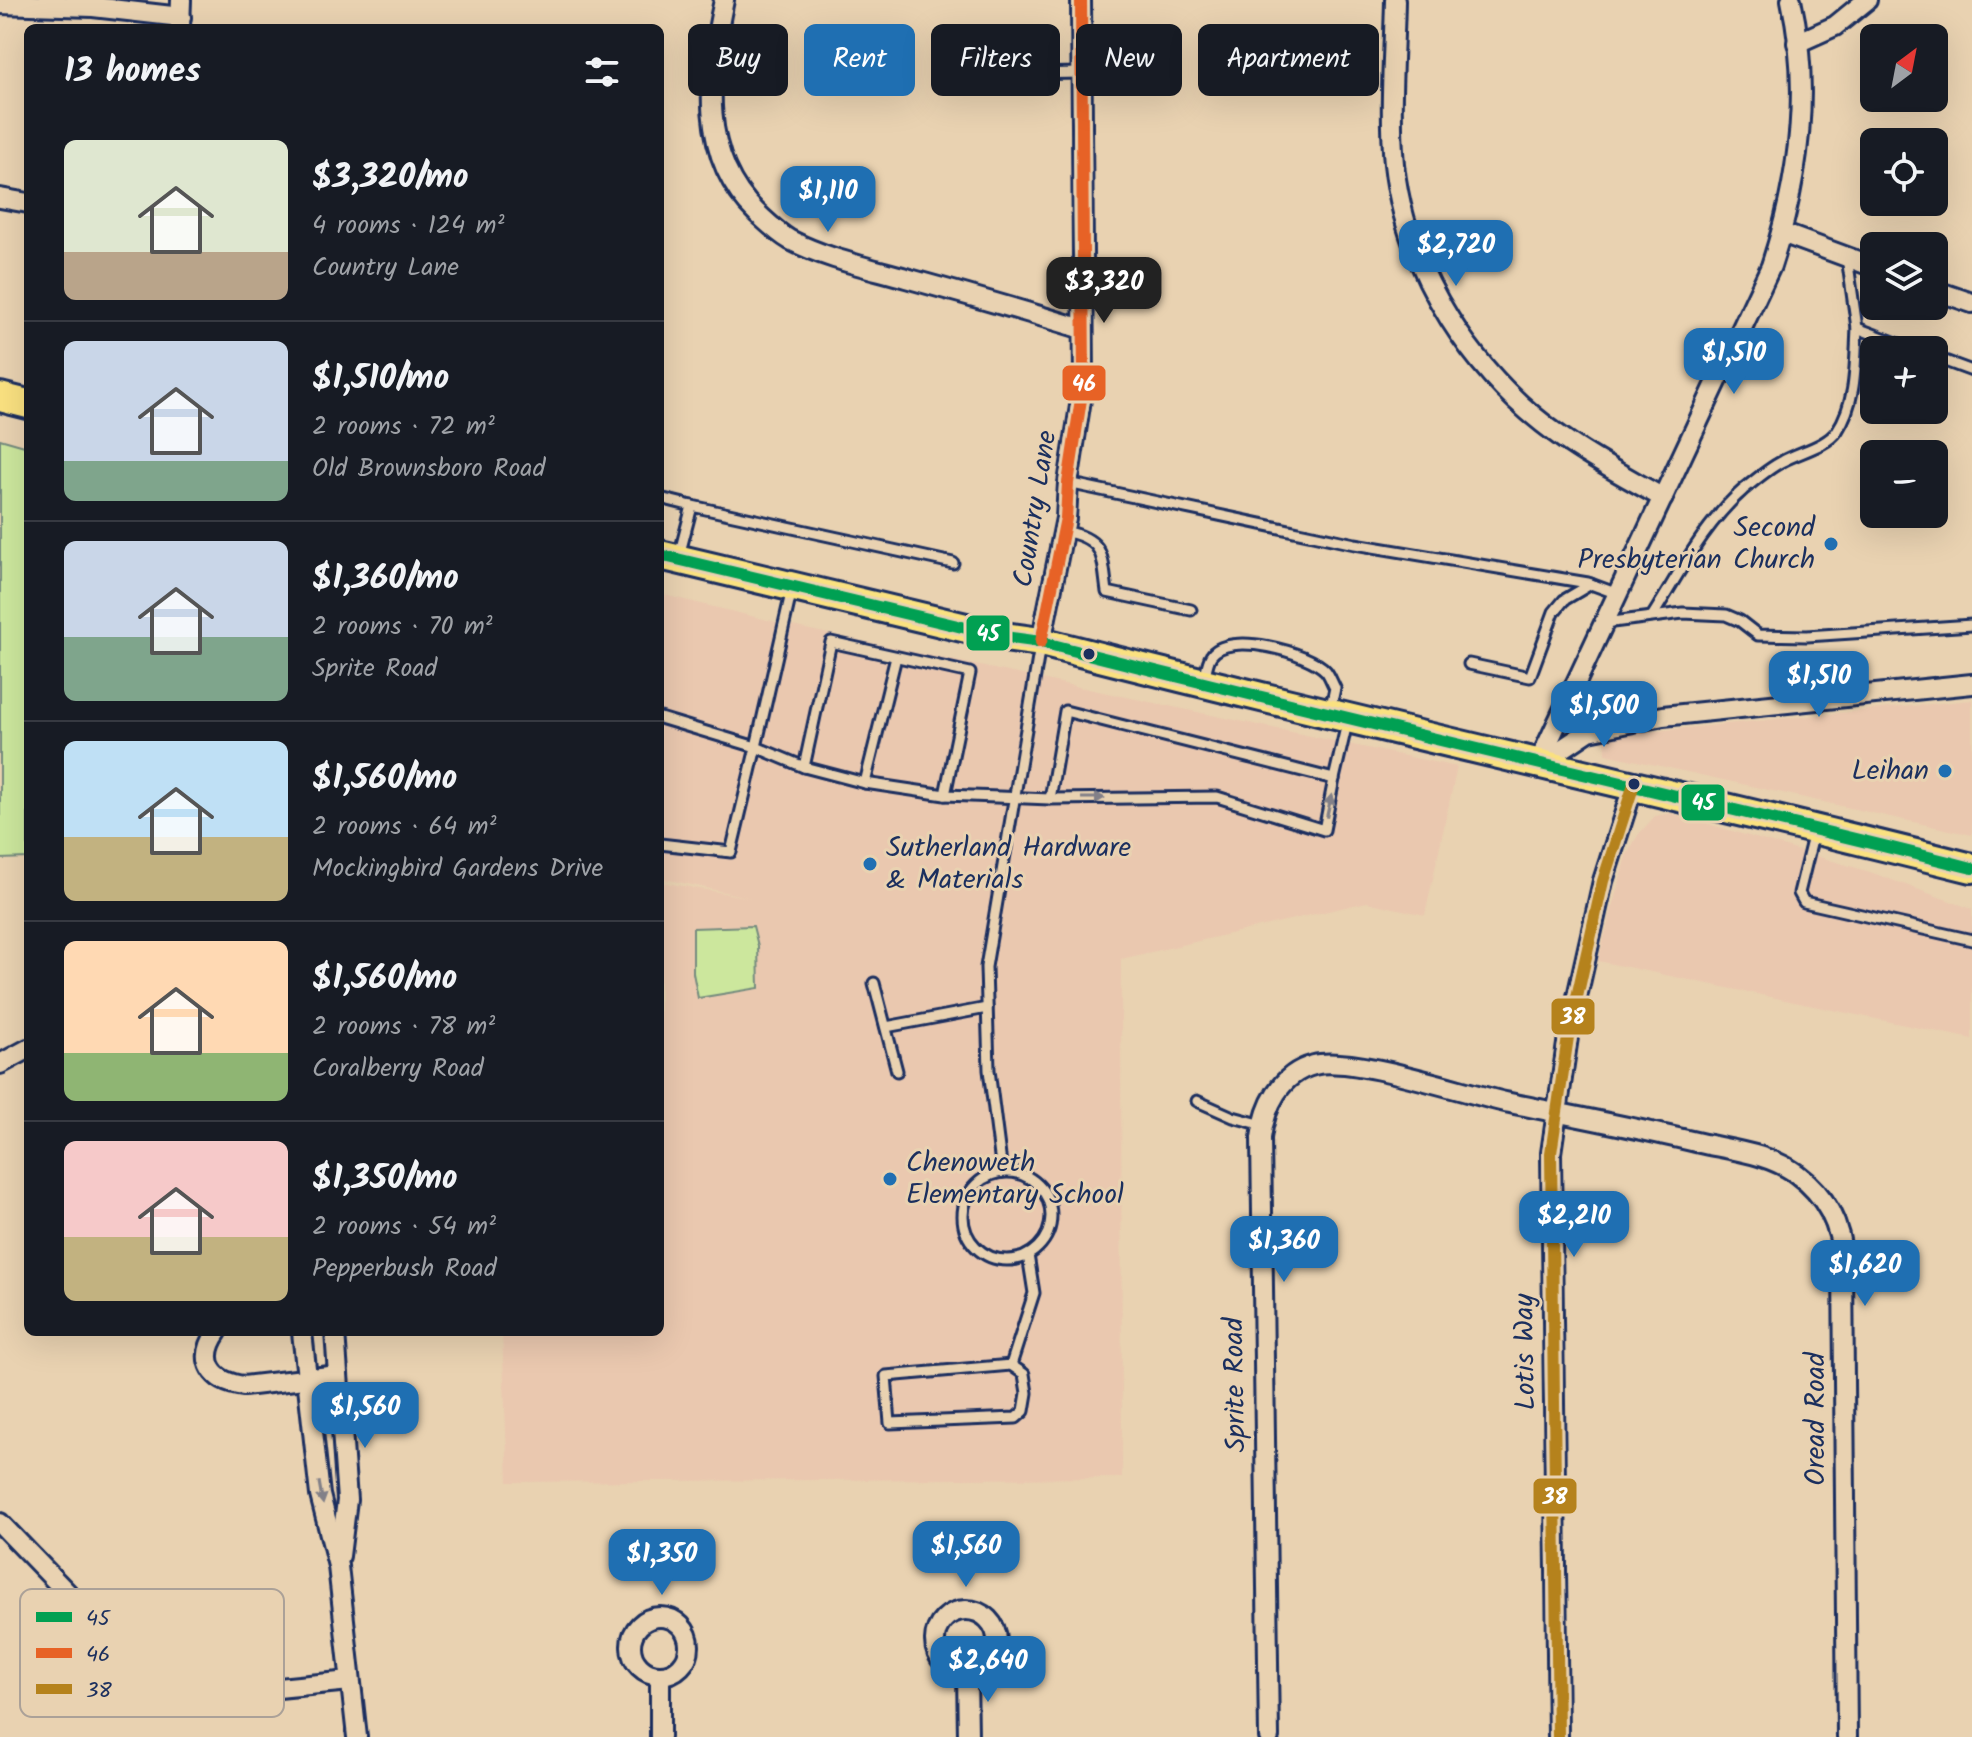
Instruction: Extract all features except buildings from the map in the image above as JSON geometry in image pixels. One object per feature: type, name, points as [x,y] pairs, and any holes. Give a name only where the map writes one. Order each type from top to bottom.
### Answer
[{"type":"main road","points":[[0,397],[24,403]]},
{"type":"main road","points":[[669,557],[1004,637],[1041,642],[1338,717],[1634,784],[1972,868]]},
{"type":"street","points":[[724,0],[712,69],[715,137],[731,178],[750,206],[774,229],[787,238],[834,258],[1083,329]]},
{"type":"street","name":"Country Lane","points":[[1081,0],[1081,24]]},
{"type":"street","points":[[1395,0],[1394,164],[1414,249],[1428,280],[1447,315],[1482,364],[1519,403],[1563,439],[1663,498]]},
{"type":"street","points":[[1538,764],[1771,266],[1782,233],[1793,187],[1800,135],[1801,90],[1791,0]]},
{"type":"street","points":[[1797,43],[1835,26],[1867,0]]},
{"type":"street","points":[[0,4],[93,7],[181,15]]},
{"type":"street","name":"Country Lane","points":[[1041,642],[1064,531],[1082,396],[1082,96]]},
{"type":"street","points":[[0,198],[24,202]]},
{"type":"street","points":[[1782,233],[1860,262]]},
{"type":"street","points":[[1948,295],[1972,303]]},
{"type":"street","points":[[1538,764],[1589,731],[1663,716],[1972,684]]},
{"type":"street","name":"Lotis Way","points":[[1558,1737],[1551,1153],[1568,1037],[1603,881],[1634,784]]},
{"type":"street","points":[[0,1064],[24,1051]]},
{"type":"street","name":"Sprite Road","points":[[1269,1737],[1263,1125],[1277,1091],[1289,1078],[1318,1064],[1342,1064],[1557,1112]]},
{"type":"street","name":"Oread Road","points":[[1557,1112],[1755,1156],[1784,1166],[1813,1187],[1834,1218],[1843,1262],[1847,1737]]},
{"type":"street","points":[[214,1336],[209,1344],[208,1362],[218,1377],[230,1384],[244,1386],[338,1375]]},
{"type":"street","points":[[302,1336],[320,1495],[338,1566],[357,1737]]},
{"type":"street","points":[[335,1336],[347,1500],[338,1566]]},
{"type":"street","points":[[0,1523],[63,1589]]},
{"type":"street","points":[[967,1673],[968,1737]]},
{"type":"street","points":[[660,1675],[660,1737]]},
{"type":"street","points":[[284,1687],[350,1681]]},
{"type":"lane","points":[[1653,615],[1721,512],[1780,462],[1829,439],[1837,431],[1854,383],[1861,331],[1847,257]]},
{"type":"lane","points":[[1861,331],[1875,336]]},
{"type":"lane","points":[[1948,362],[1972,371]]},
{"type":"lane","points":[[1068,483],[1355,544],[1591,584],[1618,594]]},
{"type":"lane","points":[[664,499],[953,563]]},
{"type":"lane","points":[[669,557],[692,506]]},
{"type":"lane","points":[[1064,531],[1091,539],[1100,549],[1107,592],[1191,610]]},
{"type":"lane","points":[[1469,664],[1530,677],[1554,612],[1564,600],[1591,584]]},
{"type":"lane","points":[[664,844],[731,852],[792,586]]},
{"type":"lane","points":[[1605,623],[1683,613],[1726,615],[1758,635],[1807,636],[1972,625]]},
{"type":"lane","points":[[804,767],[831,642],[970,673],[945,795]]},
{"type":"lane","points":[[1002,1172],[989,1070],[986,967],[1041,642]]},
{"type":"lane","points":[[664,719],[756,747],[804,767],[865,783],[945,795],[1050,799],[1217,797],[1324,830],[1334,779],[1338,717],[1335,688],[1326,671],[1310,661],[1278,649],[1243,642],[1218,649],[1210,656],[1203,684]]},
{"type":"lane","points":[[865,783],[896,657]]},
{"type":"lane","points":[[1050,799],[1065,711],[1334,779]]},
{"type":"lane","points":[[1815,829],[1799,893],[1804,902],[1972,940]]},
{"type":"lane","points":[[874,983],[897,1071]]},
{"type":"lane","points":[[886,1027],[987,1008]]},
{"type":"lane","points":[[1197,1101],[1233,1117],[1263,1125]]},
{"type":"lane","points":[[1002,1172],[1019,1173],[1035,1181],[1046,1195],[1051,1211],[1050,1229],[1042,1244],[1028,1255],[1012,1260],[994,1259],[979,1251],[968,1237],[963,1221],[964,1204],[972,1188],[985,1177],[1002,1172]]},
{"type":"lane","points":[[1011,1365],[1034,1293],[1028,1255]]},
{"type":"lane","points":[[1011,1365],[1024,1374],[1027,1393],[1024,1411],[1016,1418],[890,1423],[886,1376],[1011,1365]]},
{"type":"shaded area","points":[[664,595],[801,628],[1457,767],[1425,915],[1367,902],[1121,959],[1122,1478],[508,1482],[502,1336],[664,1336],[664,883],[752,898],[664,879]]},
{"type":"shaded area","points":[[1972,700],[1972,835],[1606,754],[1605,736]]},
{"type":"shaded area","points":[[1671,813],[1870,872],[1972,909],[1972,1039],[1598,961],[1626,856],[1638,835],[1655,816]]},
{"type":"green space","points":[[0,439],[24,446],[24,858],[0,859]]},
{"type":"green space","points":[[753,926],[758,946],[759,988],[698,998],[693,973],[693,928]]},
{"type":"transit line","name":"46","points":[[1041,642],[1066,518],[1068,483],[1084,380],[1081,0]]},
{"type":"transit line","name":"45","points":[[664,556],[1004,637],[1041,642],[1972,868]]},
{"type":"transit line","name":"38","points":[[1558,1737],[1551,1153],[1568,1037],[1603,881],[1634,784]]},
{"type":"place","name":"Second Presbyterian Church","points":[[1831,544]]},
{"type":"place","name":"Leihan","points":[[1945,771]]},
{"type":"place","name":"Sutherland Hardware & Materials","points":[[870,864]]},
{"type":"place","name":"Chenoweth Elementary School","points":[[890,1179]]}]
